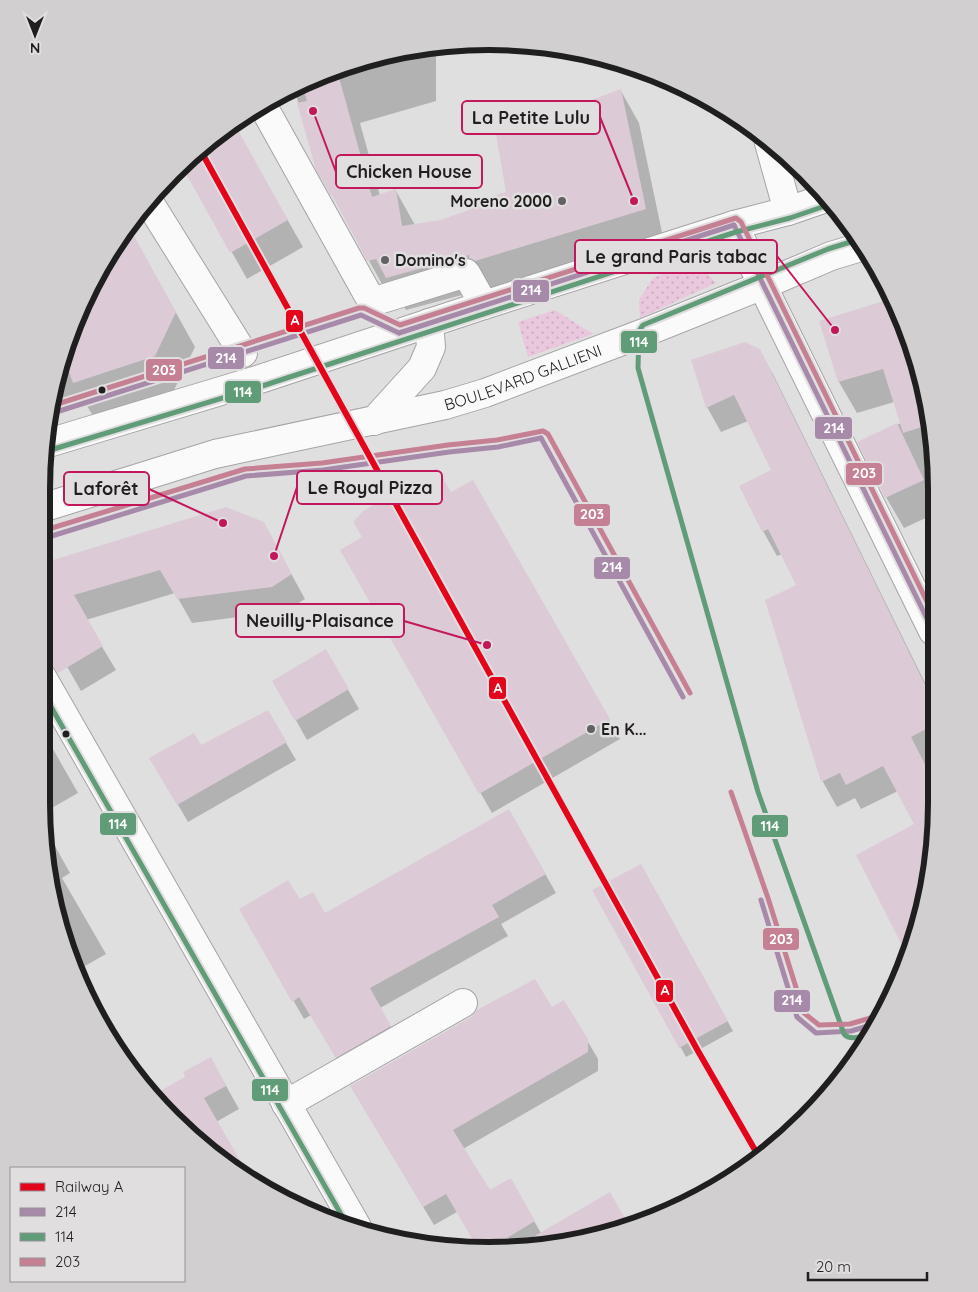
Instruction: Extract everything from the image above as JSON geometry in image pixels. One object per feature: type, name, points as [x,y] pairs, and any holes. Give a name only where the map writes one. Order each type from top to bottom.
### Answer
[{"type":"street","points":[[268,115],[372,302],[466,274],[484,305]]},
{"type":"street","points":[[772,154],[788,210]]},
{"type":"street","points":[[53,442],[254,382],[484,305],[734,225],[819,200]]},
{"type":"street","points":[[153,207],[243,353]]},
{"type":"street","points":[[734,225],[928,621]]},
{"type":"street","name":"BOULEVARD GALLIENI","points":[[50,506],[216,454],[444,405],[485,393],[763,285],[832,256],[856,248]]},
{"type":"street","points":[[374,420],[422,368],[431,347],[429,323]]},
{"type":"street","points":[[50,691],[353,1221]]},
{"type":"street","points":[[286,1104],[463,1003]]},
{"type":"shaded area","points":[[664,273],[708,274],[716,283],[640,318],[639,300],[653,278]]},
{"type":"shaded area","points":[[555,310],[593,334],[528,357],[518,322]]},
{"type":"building","points":[[339,76],[372,197],[396,189],[402,226],[440,220],[469,210],[468,203],[506,192],[493,118],[522,110],[526,124],[621,89],[646,209],[475,261],[469,258],[469,255],[386,278],[376,259],[367,261],[332,195],[316,170],[297,103],[307,101],[304,91]]},
{"type":"building","points":[[238,129],[288,220],[230,253],[186,173]]},
{"type":"building","points":[[133,233],[176,312],[155,356],[73,383],[67,367],[83,321],[109,269]]},
{"type":"building","points":[[885,300],[905,348],[920,403],[923,426],[903,433],[883,369],[838,382],[819,321]]},
{"type":"building","points":[[745,342],[760,349],[928,691],[928,728],[911,737],[928,770],[927,832],[920,889],[903,948],[856,855],[914,824],[883,766],[846,785],[840,773],[821,782],[765,600],[796,585],[768,529],[762,532],[739,486],[771,470],[734,395],[706,408],[691,360]]},
{"type":"building","points":[[897,423],[924,480],[885,498],[857,442]]},
{"type":"building","points":[[437,468],[451,492],[473,480],[610,719],[479,794],[340,550],[362,537],[353,522],[363,511]]},
{"type":"building","points":[[226,507],[264,522],[292,574],[272,587],[177,599],[160,570],[74,595],[103,646],[58,673],[50,664],[50,555],[53,560]]},
{"type":"building","points":[[326,649],[349,689],[295,721],[272,681]]},
{"type":"building","points":[[268,710],[287,742],[177,805],[149,758],[194,733],[201,745]]},
{"type":"building","points":[[509,809],[546,874],[492,905],[499,917],[370,988],[391,1026],[336,1058],[299,997],[292,1002],[239,909],[288,880],[300,899],[313,892],[325,913]]},
{"type":"building","points":[[641,864],[728,1021],[679,1048],[592,890]]},
{"type":"building","points":[[535,979],[552,1007],[564,1000],[588,1039],[588,1052],[453,1130],[490,1190],[511,1178],[535,1221],[501,1242],[474,1241],[446,1194],[423,1207],[350,1086],[471,1017],[477,1010]]},
{"type":"building","points":[[211,1057],[226,1086],[204,1098],[244,1167],[200,1133],[159,1092],[185,1077],[183,1072]]},
{"type":"building","points":[[610,1192],[626,1220],[575,1234],[528,1240]]},
{"type":"rail line","name":"A","points":[[204,156],[698,1051],[756,1151]]},
{"type":"transit line","name":"114","points":[[52,449],[256,388],[736,232],[790,218],[824,206]]},
{"type":"transit line","name":"203","points":[[58,404],[359,308],[364,308],[400,325],[736,218],[741,222],[928,604]]},
{"type":"transit line","name":"214","points":[[734,225],[928,621]]},
{"type":"transit line","name":"214","points":[[399,333],[734,225]]},
{"type":"transit line","name":"114","points":[[852,242],[828,249],[643,325],[639,331],[638,368],[758,792],[844,1034],[850,1038],[860,1036]]},
{"type":"transit line","name":"214","points":[[57,412],[361,315],[399,333]]},
{"type":"transit line","name":"203","points":[[50,529],[245,469],[322,463],[497,440],[543,431],[548,434],[690,693]]},
{"type":"transit line","name":"214","points":[[541,438],[683,697]]},
{"type":"transit line","name":"214","points":[[50,537],[246,476],[323,470],[498,447],[541,438]]},
{"type":"transit line","name":"114","points":[[50,705],[343,1217]]},
{"type":"transit line","name":"203","points":[[731,792],[768,898],[804,1013],[819,1025],[850,1024],[871,1018]]},
{"type":"transit line","name":"214","points":[[761,900],[797,1017],[816,1033],[851,1031],[866,1026]]},
{"type":"place","name":"Chicken House","points":[[313,111]]},
{"type":"place","name":"Moreno 2000","points":[[562,201]]},
{"type":"place","name":"La Petite Lulu","points":[[634,201]]},
{"type":"place","name":"Domino's","points":[[385,260]]},
{"type":"place","name":"Le grand Paris tabac","points":[[835,330]]},
{"type":"place","name":"Laforêt","points":[[223,523]]},
{"type":"place","name":"Le Royal Pizza","points":[[274,556]]},
{"type":"place","name":"Neuilly-Plaisance","points":[[487,645]]},
{"type":"place","name":"En K...","points":[[591,729]]}]
